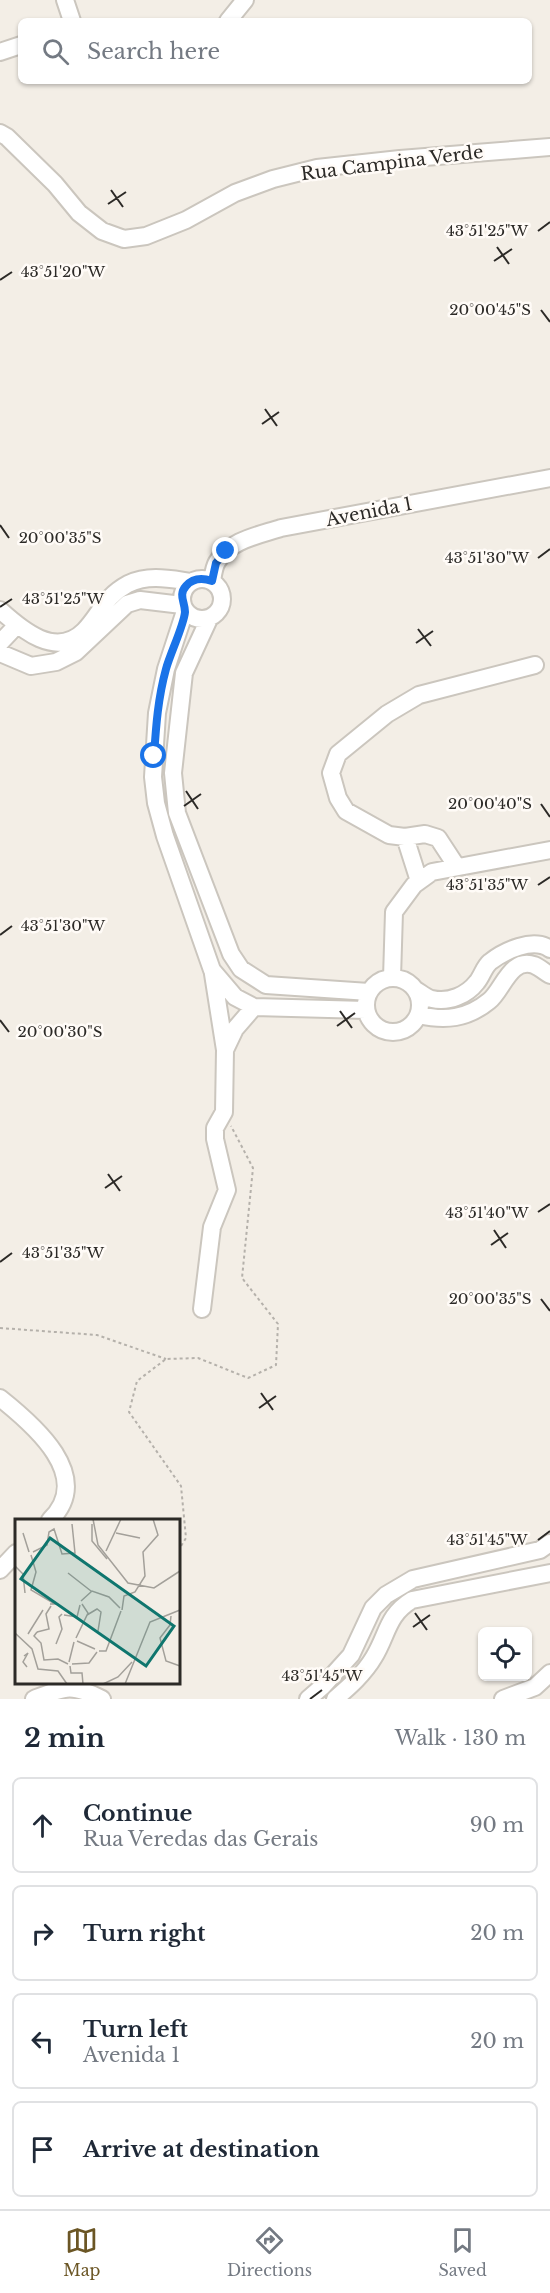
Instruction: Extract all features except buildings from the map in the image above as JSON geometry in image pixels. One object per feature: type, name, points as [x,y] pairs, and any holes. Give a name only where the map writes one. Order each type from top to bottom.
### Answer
[{"type":"street","points":[[65,0],[71,18]]},
{"type":"street","points":[[230,18],[245,0]]},
{"type":"street","points":[[0,52],[18,46]]},
{"type":"street","name":"Rua Campina Verde","points":[[0,133],[7,137],[55,184],[79,213],[102,231],[124,239],[146,236],[186,220],[235,193],[273,179],[317,168],[550,147]]},
{"type":"street","name":"Avenida 1","points":[[212,581],[216,563],[226,551],[242,541],[281,528],[550,478]]},
{"type":"street","points":[[0,610],[17,626],[54,644],[83,632],[110,596],[130,583],[152,577],[192,582],[205,579],[217,586],[222,598],[218,611],[208,619],[183,673],[173,773],[177,813],[231,954],[241,969],[266,984],[369,992]]},
{"type":"street","points":[[192,582],[183,592],[184,608],[166,669],[157,713],[153,777],[156,803],[165,836],[212,970],[225,1050],[224,1112],[215,1128],[215,1139],[226,1190],[212,1227],[202,1310]]},
{"type":"street","points":[[0,653],[31,666],[56,662],[76,652],[127,604],[140,600],[184,608],[195,618],[208,619]]},
{"type":"street","points":[[0,643],[17,626]]},
{"type":"street","points":[[457,867],[438,838],[425,834],[405,837],[389,835],[346,811],[338,798],[331,773],[338,754],[387,714],[419,695],[535,665]]},
{"type":"street","points":[[405,837],[419,881]]},
{"type":"street","points":[[392,978],[394,912],[414,885],[432,872],[550,850]]},
{"type":"street","points":[[416,990],[419,998],[419,1015],[408,1028],[392,1032],[376,1026],[366,1010],[369,992],[383,980],[401,979],[432,999],[463,996],[477,982],[488,963],[509,950],[527,945],[547,946],[550,949]]},
{"type":"street","points":[[419,1015],[440,1020],[468,1014],[491,1000],[509,973],[521,966],[532,964],[550,975]]},
{"type":"street","points":[[212,970],[234,997],[254,1007],[366,1010]]},
{"type":"street","points":[[225,1050],[235,1029],[254,1007]]},
{"type":"street","points":[[0,1398],[20,1413],[52,1449],[63,1466],[68,1486],[58,1513],[52,1519]]},
{"type":"street","points":[[308,1699],[351,1655],[373,1608],[386,1595],[413,1580],[540,1550],[550,1543]]},
{"type":"street","points":[[0,1570],[15,1554]]},
{"type":"street","points":[[335,1699],[353,1684],[374,1657],[388,1625],[401,1607],[412,1600],[550,1573]]},
{"type":"street","points":[[503,1699],[535,1687],[550,1673]]},
{"type":"street","points":[[34,1699],[60,1689],[76,1687],[102,1699]]},
{"type":"path","points":[[0,1328],[97,1335],[166,1359],[198,1358],[248,1378],[276,1365],[278,1324],[242,1278],[253,1168],[224,1112]]},
{"type":"path","points":[[166,1359],[137,1381],[129,1412],[181,1486],[186,1538],[180,1548]]},
{"type":"route","points":[[154,756],[157,713],[166,669],[185,611],[182,604],[183,592],[186,586],[198,579],[212,581],[216,563],[226,551]]}]
